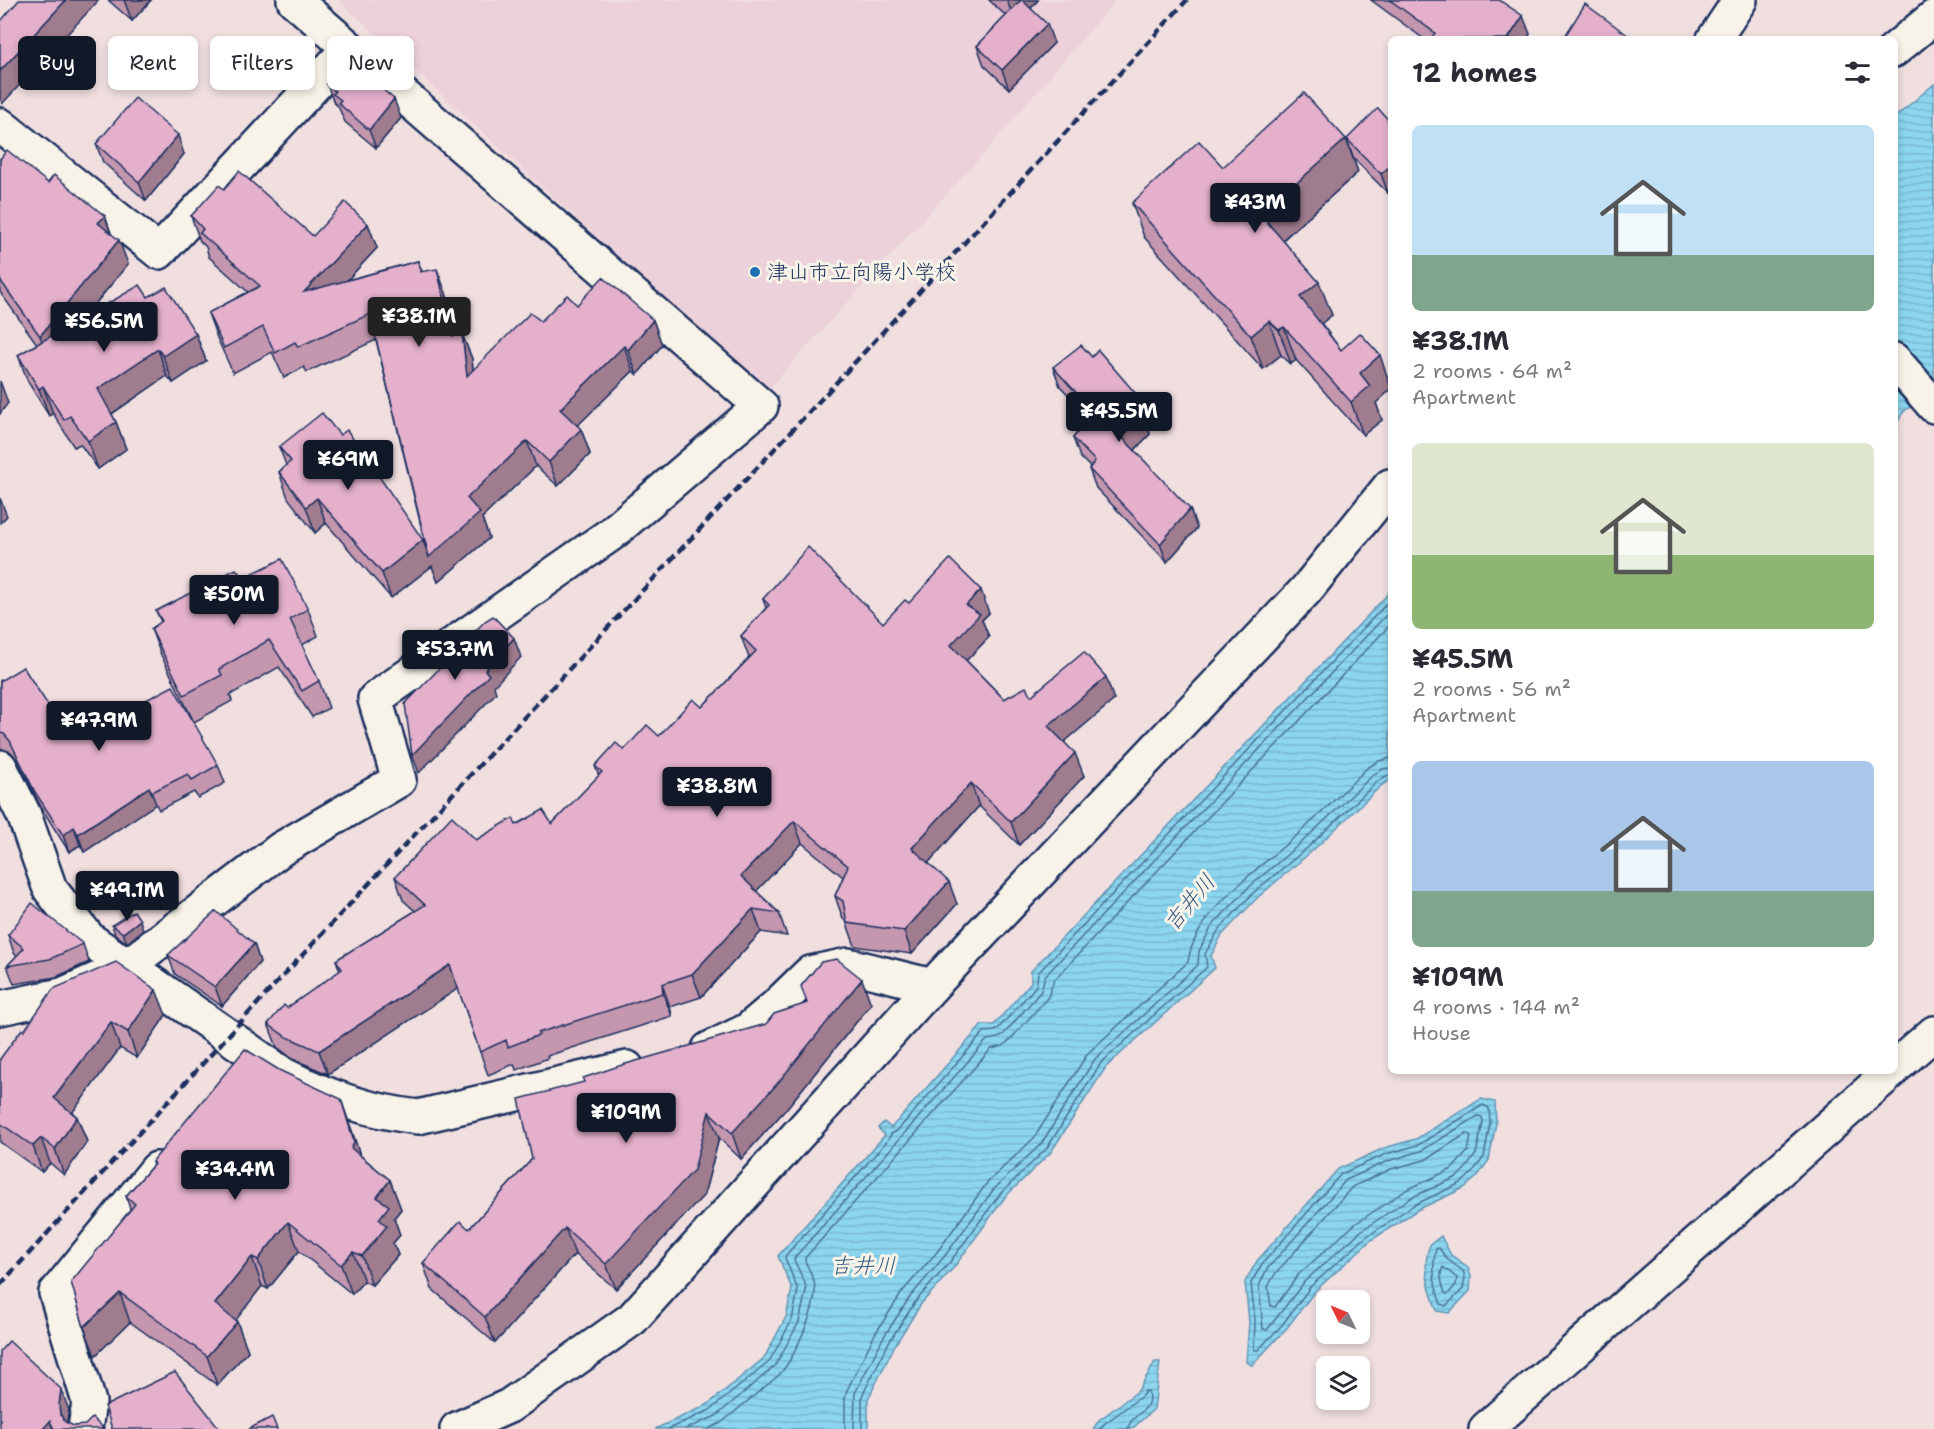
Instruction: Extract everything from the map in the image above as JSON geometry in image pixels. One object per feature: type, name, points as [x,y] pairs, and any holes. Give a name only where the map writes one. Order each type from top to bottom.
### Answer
[{"type":"street","points":[[294,0],[335,36]]},
{"type":"street","points":[[1716,36],[1740,0]]},
{"type":"street","points":[[1898,47],[1934,17]]},
{"type":"street","points":[[3,134],[159,252],[327,72]]},
{"type":"street","points":[[0,1008],[62,995],[127,966],[281,849],[399,780],[375,699],[611,534],[761,406],[397,90]]},
{"type":"street","points":[[1898,365],[1934,406]]},
{"type":"street","points":[[457,1429],[509,1406],[632,1319],[932,986],[1306,590],[1388,488]]},
{"type":"street","points":[[0,767],[24,815],[50,889],[89,939],[127,966],[244,1062],[284,1075],[317,1092],[386,1113],[418,1117],[711,1048],[748,1029],[810,973],[848,965],[932,986]]},
{"type":"street","points":[[1898,1065],[1934,1033]]},
{"type":"street","points":[[1486,1429],[1888,1074]]},
{"type":"street","points":[[85,1429],[89,1402],[56,1293],[176,1145]]},
{"type":"shaded area","name":"津山市立向陽小学校","points":[[338,0],[1116,0],[985,152],[766,392],[414,70],[414,36],[377,36]]},
{"type":"water","points":[[1934,84],[1934,392],[1904,411],[1898,422],[1898,115]]},
{"type":"water","name":"吉井川","points":[[1388,594],[1388,781],[1257,898],[1222,935],[1211,956],[1215,968],[1106,1067],[1051,1152],[1005,1197],[955,1266],[921,1304],[895,1345],[868,1399],[868,1429],[655,1429],[707,1405],[764,1358],[786,1317],[792,1289],[778,1256],[885,1135],[878,1128],[884,1122],[891,1128],[982,1025],[994,1025],[1031,982],[1031,971]]},
{"type":"water","points":[[1481,1099],[1495,1102],[1496,1123],[1489,1160],[1477,1177],[1464,1188],[1417,1210],[1370,1241],[1315,1291],[1286,1329],[1252,1365],[1246,1362],[1249,1322],[1245,1282],[1257,1261],[1338,1169],[1384,1148],[1416,1139]]},
{"type":"water","points":[[1441,1236],[1451,1255],[1468,1267],[1471,1277],[1470,1291],[1449,1313],[1437,1311],[1426,1270],[1430,1245]]},
{"type":"water","points":[[1155,1362],[1160,1362],[1154,1409],[1134,1427],[1093,1429],[1099,1420],[1138,1391]]},
{"type":"building","points":[[19,0],[66,0],[33,36],[18,36],[18,52],[0,71],[0,22]]},
{"type":"building","points":[[1021,0],[1047,24],[1002,70],[977,46]]},
{"type":"building","points":[[1390,0],[1499,0],[1523,16],[1510,36],[1433,36],[1435,33]]},
{"type":"building","points":[[1585,4],[1629,36],[1565,36]]},
{"type":"building","points":[[383,90],[394,99],[369,130],[338,103],[341,100],[333,94],[335,91]]},
{"type":"building","points":[[1304,93],[1346,139],[1264,212],[1270,219],[1267,222],[1319,282],[1300,297],[1341,350],[1360,333],[1380,355],[1360,373],[1370,386],[1351,402],[1284,327],[1279,330],[1269,321],[1251,336],[1132,203],[1199,141],[1223,167]]},
{"type":"building","points":[[135,98],[178,135],[139,182],[96,144]]},
{"type":"building","points":[[1378,108],[1388,120],[1388,168],[1381,174],[1347,139]]},
{"type":"building","points":[[7,150],[48,183],[54,175],[105,216],[98,223],[119,240],[40,336],[0,280],[0,159]]},
{"type":"building","points":[[239,171],[313,236],[345,202],[368,224],[304,292],[418,261],[420,272],[437,269],[453,336],[462,334],[467,376],[530,313],[541,321],[567,295],[577,305],[603,277],[653,320],[628,350],[624,346],[560,409],[581,429],[549,462],[527,441],[467,498],[480,513],[429,557],[370,314],[298,347],[295,342],[275,353],[263,327],[224,348],[208,313],[260,286],[200,233],[203,229],[191,216],[219,185],[224,189]]},
{"type":"building","points":[[140,285],[148,297],[166,287],[196,334],[163,356],[158,349],[98,389],[116,422],[88,441],[70,416],[64,420],[43,386],[39,389],[18,355]]},
{"type":"building","points":[[1081,345],[1092,357],[1098,350],[1143,402],[1136,409],[1144,415],[1122,437],[1190,509],[1160,544],[1089,469],[1095,461],[1073,438],[1090,418],[1078,407],[1083,400],[1053,367]]},
{"type":"building","points":[[322,413],[340,435],[347,430],[423,540],[382,573],[317,498],[306,507],[279,472],[291,461],[279,447]]},
{"type":"building","points":[[808,547],[883,623],[905,600],[909,603],[950,559],[981,590],[966,605],[980,614],[951,645],[1004,699],[1026,687],[1031,696],[1084,652],[1106,677],[1048,726],[1075,753],[1011,822],[971,783],[912,848],[949,882],[904,931],[847,923],[843,901],[835,896],[848,866],[794,821],[741,876],[779,913],[753,909],[692,974],[662,984],[663,993],[538,1033],[539,1035],[508,1047],[506,1040],[480,1052],[450,965],[319,1051],[285,1036],[268,1024],[284,1005],[287,1008],[342,969],[336,960],[425,905],[395,877],[452,816],[476,840],[513,818],[516,825],[543,810],[552,824],[602,772],[595,766],[616,743],[624,750],[647,725],[659,736],[693,699],[702,707],[756,651],[741,636],[769,605],[763,599]]},
{"type":"building","points":[[282,559],[308,609],[290,619],[319,681],[302,691],[269,640],[219,669],[222,675],[184,695],[151,629],[162,621],[156,611],[236,569],[243,578]]},
{"type":"building","points":[[493,616],[514,638],[485,670],[489,675],[412,755],[405,704],[485,621]]},
{"type":"building","points":[[23,667],[61,725],[63,724],[73,738],[173,686],[218,765],[192,780],[188,774],[152,792],[149,787],[78,834],[74,827],[63,835],[35,792],[10,741],[0,733],[0,681]]},
{"type":"building","points":[[32,903],[83,944],[50,959],[7,966],[24,948],[8,935]]},
{"type":"building","points":[[134,911],[140,920],[123,933],[112,925]]},
{"type":"building","points":[[216,911],[254,944],[215,987],[168,955]]},
{"type":"building","points":[[837,959],[862,979],[777,1084],[732,1133],[709,1112],[694,1170],[606,1264],[565,1228],[485,1317],[423,1263],[460,1221],[469,1229],[532,1159],[519,1099],[584,1082],[583,1078],[622,1065],[766,1024],[774,1014],[807,1003],[801,986],[821,962]]},
{"type":"building","points":[[116,962],[156,990],[128,1032],[111,1022],[54,1098],[77,1117],[55,1149],[41,1138],[33,1146],[0,1123],[0,1059],[22,1029],[24,1031],[53,989]]},
{"type":"building","points":[[245,1049],[279,1070],[341,1099],[354,1142],[351,1148],[390,1180],[377,1197],[389,1206],[379,1219],[387,1226],[362,1256],[353,1252],[341,1265],[288,1222],[258,1260],[252,1257],[215,1304],[237,1322],[207,1356],[120,1293],[84,1327],[71,1282],[135,1204],[126,1196]]},
{"type":"building","points":[[9,1341],[61,1389],[60,1414],[65,1422],[74,1426],[85,1425],[92,1418],[104,1429],[54,1429],[50,1421],[43,1429],[0,1429],[0,1351]]},
{"type":"building","points":[[175,1372],[220,1429],[112,1429],[105,1406]]},
{"type":"building","points":[[272,1417],[277,1429],[249,1429]]},
{"type":"railway","points":[[0,1285],[280,979],[824,396],[1187,0]]},
{"type":"place","name":"津山市立向陽小学校","points":[[755,272]]}]
